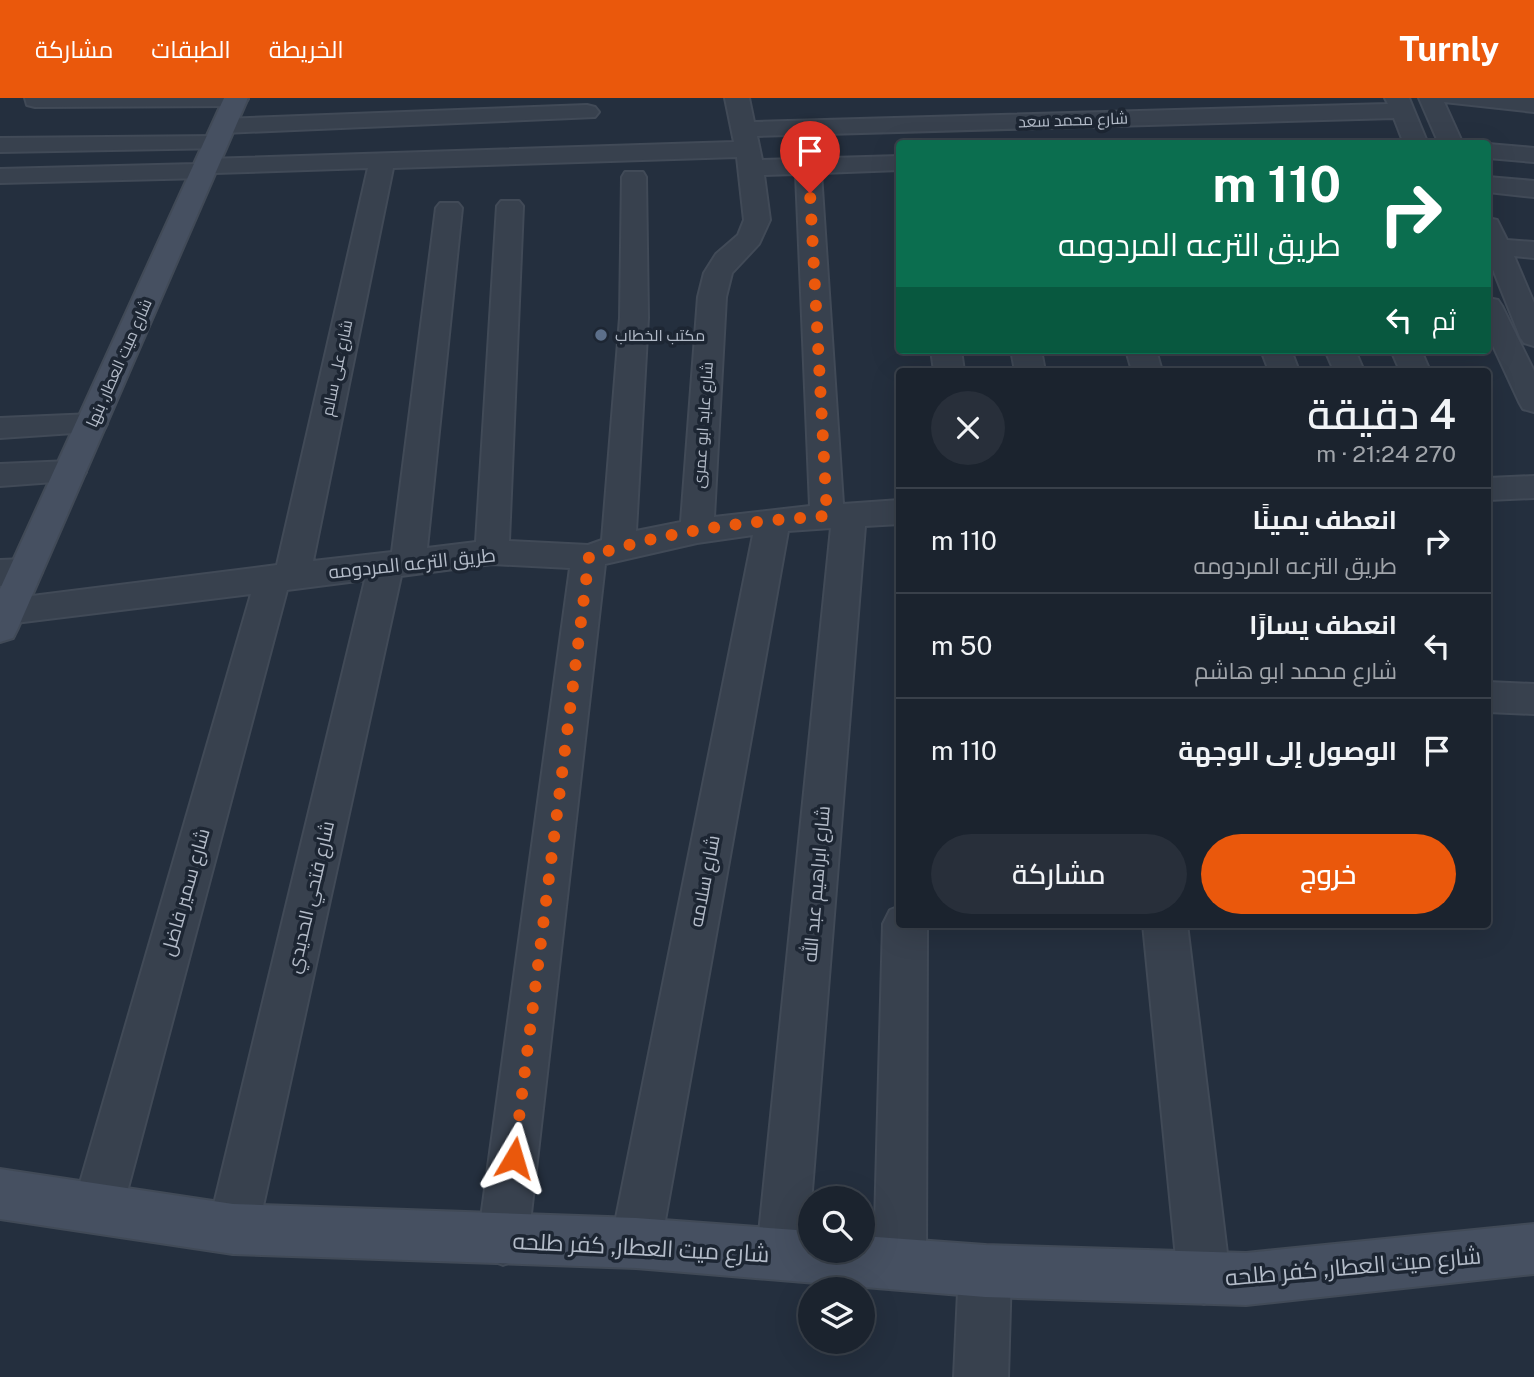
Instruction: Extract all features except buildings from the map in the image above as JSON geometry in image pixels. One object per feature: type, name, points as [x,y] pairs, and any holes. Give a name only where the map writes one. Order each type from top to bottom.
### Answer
[{"type":"main road","name":"شارع ميت العطار, بنها","points":[[4,619],[13,572],[70,472],[236,98]]},
{"type":"main road","name":"شارع ميت العطار, كفر طلحه","points":[[0,1194],[233,1229],[503,1241],[636,1243],[985,1271],[1245,1279],[1534,1249]]},
{"type":"street","points":[[4,145],[35,99],[236,98]]},
{"type":"street","name":"شارع عابد ابو عمرى","points":[[697,531],[712,297],[718,273],[726,260],[750,237],[757,220],[737,98]]},
{"type":"street","points":[[1431,98],[1449,140]]},
{"type":"street","points":[[1453,98],[1534,105]]},
{"type":"street","name":"شارع محمد سعد","points":[[747,149],[1399,105]]},
{"type":"street","points":[[1399,105],[1414,140]]},
{"type":"street","points":[[0,176],[587,112]]},
{"type":"street","points":[[4,145],[382,160],[747,149],[808,167],[896,163]]},
{"type":"street","points":[[1491,151],[1534,155]]},
{"type":"street","name":"شارع على سالم","points":[[282,577],[382,160]]},
{"type":"street","name":"شارع ابراهيم عبد الله","points":[[782,1253],[838,516],[808,167]]},
{"type":"street","points":[[503,1241],[604,552],[634,318],[634,177]]},
{"type":"street","points":[[1491,185],[1534,189]]},
{"type":"street","points":[[492,552],[510,206]]},
{"type":"street","name":"شارع فتحي الحديدي","points":[[233,1229],[397,563],[449,208]]},
{"type":"street","points":[[1491,240],[1534,250]]},
{"type":"street","points":[[1491,240],[1525,296],[1532,329]]},
{"type":"street","points":[[1491,312],[1534,401]]},
{"type":"street","points":[[0,428],[92,424]]},
{"type":"street","points":[[0,475],[70,472]]},
{"type":"street","points":[[1491,489],[1534,487]]},
{"type":"street","name":"طريق الترعه المردومه","points":[[4,619],[282,577],[397,563],[492,552],[604,552],[697,531],[773,520],[896,512]]},
{"type":"street","name":"شارع سلامه","points":[[636,1243],[773,520]]},
{"type":"street","name":"شارع سمير فاضل","points":[[98,1207],[282,577]]},
{"type":"street","points":[[1491,697],[1534,699]]},
{"type":"street","points":[[900,1263],[905,928]]},
{"type":"street","points":[[1165,928],[1204,1278]]},
{"type":"street","points":[[981,1377],[985,1271]]},
{"type":"place","name":"مكتب الخطاب","points":[[601,335]]},
{"type":"route","points":[[514,1158],[589,557],[618,547],[697,531],[773,520],[827,516],[810,193]]}]
